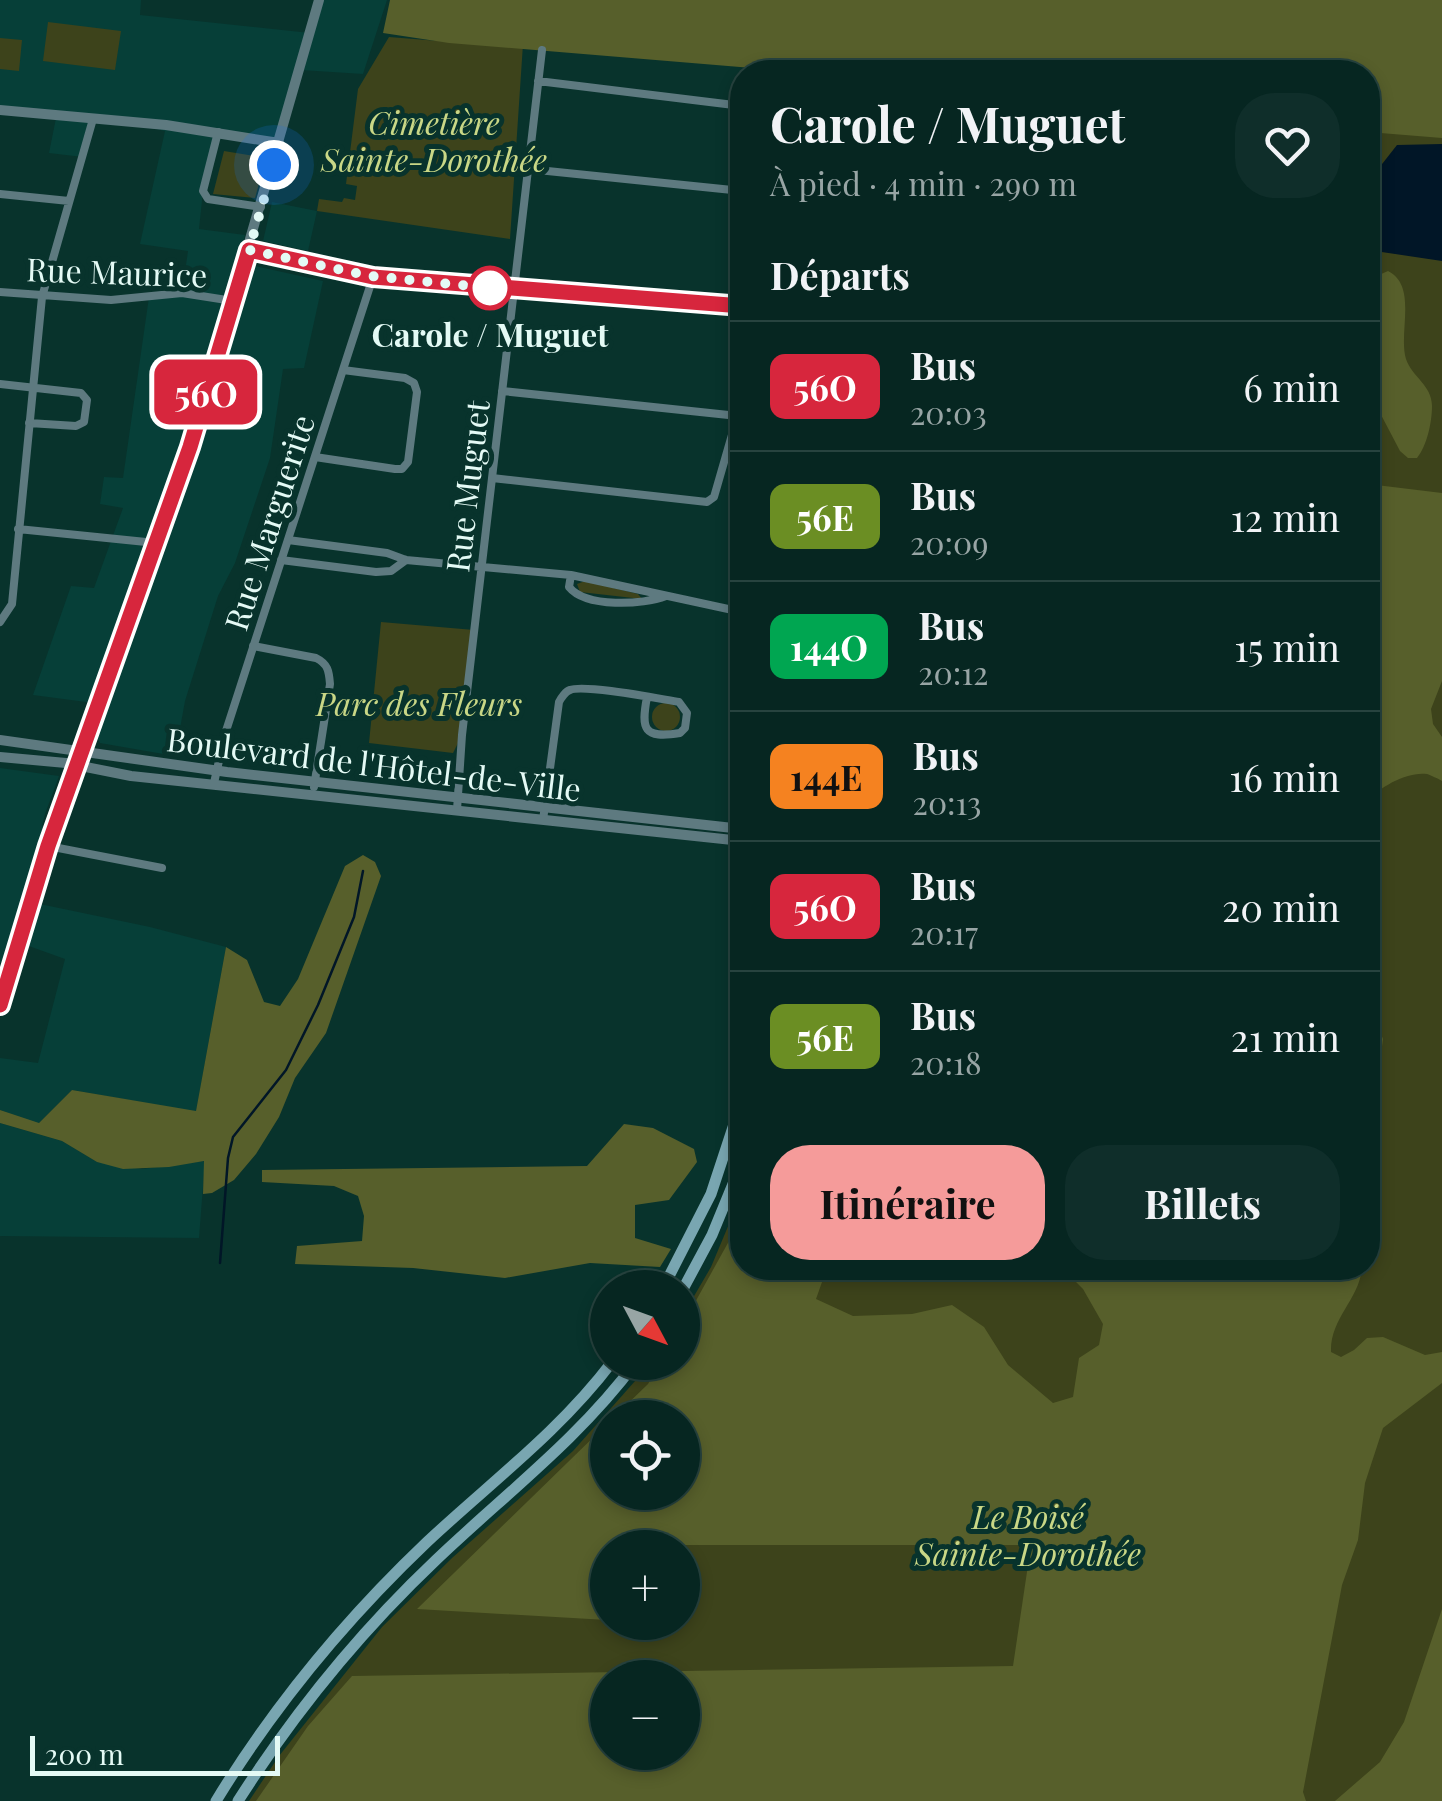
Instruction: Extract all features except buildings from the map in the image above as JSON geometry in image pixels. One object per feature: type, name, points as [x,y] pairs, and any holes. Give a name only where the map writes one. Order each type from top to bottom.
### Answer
[{"type":"main road","points":[[672,1270],[711,1194],[730,1136]]},
{"type":"main road","points":[[694,1270],[730,1191]]},
{"type":"main road","points":[[216,1801],[283,1703],[369,1601],[427,1542],[558,1425],[597,1380]]},
{"type":"main road","points":[[238,1801],[300,1712],[366,1632],[438,1558],[560,1449],[620,1380]]},
{"type":"street","points":[[0,1005],[48,846],[190,447],[319,0]]},
{"type":"street","name":"Rue Muguet","points":[[458,804],[462,735],[542,50]]},
{"type":"street","points":[[538,81],[730,105]]},
{"type":"street","points":[[0,110],[218,132],[279,143]]},
{"type":"street","points":[[0,622],[12,604],[42,297],[93,119]]},
{"type":"street","points":[[218,132],[203,191],[208,199],[261,207]]},
{"type":"street","points":[[528,170],[730,190]]},
{"type":"street","points":[[0,194],[69,201]]},
{"type":"street","points":[[249,250],[373,277],[730,305]]},
{"type":"street","name":"Rue Marguerite","points":[[215,777],[373,277]]},
{"type":"street","name":"Rue Maurice","points":[[0,292],[111,300],[182,294],[232,301]]},
{"type":"street","points":[[315,457],[395,469],[402,469],[408,462],[417,392],[414,384],[406,378],[343,370]]},
{"type":"street","points":[[0,384],[81,393],[87,400],[84,422],[76,426],[29,423]]},
{"type":"street","points":[[502,391],[730,415]]},
{"type":"street","points":[[492,478],[707,502],[714,497],[730,443]]},
{"type":"street","points":[[18,529],[156,542]]},
{"type":"street","points":[[288,540],[387,553],[406,560],[571,575],[730,609]]},
{"type":"street","points":[[282,560],[376,572],[390,571],[406,560]]},
{"type":"street","points":[[571,575],[569,588],[576,595],[632,605],[668,596]]},
{"type":"street","points":[[254,646],[316,658],[328,670],[330,684],[314,788]]},
{"type":"street","points":[[544,814],[559,702],[565,693],[581,688],[646,697],[679,702],[687,713],[685,728],[680,733],[650,733],[642,724],[646,697]]},
{"type":"street","name":"Boulevard de l'Hôtel-de-Ville","points":[[0,742],[82,750],[215,777]]},
{"type":"street","name":"Boulevard de l'Hôtel-de-Ville","points":[[0,757],[120,774],[215,777],[458,804],[730,839]]},
{"type":"street","name":"Boulevard de l'Hôtel-de-Ville","points":[[544,814],[730,828]]},
{"type":"street","points":[[48,846],[162,868]]},
{"type":"shaded area","points":[[0,0],[141,0],[140,15],[310,33],[319,0],[387,0],[363,74],[301,70],[279,143],[219,132],[203,191],[199,229],[245,235],[236,269],[252,274],[255,266],[323,281],[304,368],[283,369],[270,458],[235,563],[218,596],[185,701],[175,756],[100,743],[97,738],[109,705],[33,695],[71,586],[94,588],[123,508],[100,504],[104,477],[123,478],[149,297],[182,293],[188,251],[140,244],[165,131],[126,122],[0,109]]},
{"type":"shaded area","points":[[56,118],[93,119],[83,157],[49,153]]},
{"type":"shaded area","points":[[1442,144],[1442,261],[1380,252],[1380,167],[1397,145]]},
{"type":"shaded area","points":[[272,202],[317,211],[308,251],[263,241]]},
{"type":"shaded area","points":[[0,768],[59,776],[4,963],[0,962]]},
{"type":"shaded area","points":[[35,903],[226,947],[196,1112],[72,1090],[38,1124],[0,1110],[0,1058],[38,1063],[65,959],[26,945]]},
{"type":"shaded area","points":[[0,1123],[62,1141],[97,1162],[142,1169],[205,1161],[199,1238],[0,1236]]},
{"type":"green space","points":[[390,0],[1442,0],[1442,138],[1380,133],[1380,60],[730,60],[730,66],[449,43],[383,33]]},
{"type":"green space","name":"Le Boisé Sainte-Dorothée","points":[[450,0],[1442,0],[1442,1801],[249,1801],[279,1756],[382,1627],[590,1432],[590,1510],[700,1510],[700,1400],[618,1400],[636,1380],[700,1380],[700,1286],[730,1222],[730,1280],[1380,1280],[1380,60],[730,61],[523,44],[510,239],[317,211],[319,199],[355,200],[357,186],[346,184],[358,89],[389,37],[489,45]]},
{"type":"green space","points":[[48,22],[121,31],[115,70],[43,61]]},
{"type":"green space","points":[[0,38],[22,40],[19,71],[0,69]]},
{"type":"green space","points":[[224,151],[266,158],[255,198],[213,194]]},
{"type":"green space","points":[[1388,271],[1402,287],[1406,359],[1431,399],[1428,434],[1417,458],[1408,458],[1400,451],[1380,413],[1380,275]]},
{"type":"green space","points":[[1380,485],[1442,493],[1442,681],[1431,709],[1433,724],[1442,737],[1442,781],[1427,774],[1411,775],[1380,791]]},
{"type":"green space","points":[[585,581],[638,594],[642,599],[580,592],[577,584]]},
{"type":"green space","name":"Parc des Fleurs","points":[[381,622],[474,630],[462,735],[453,753],[369,743]]},
{"type":"green space","points":[[666,703],[676,707],[680,717],[676,727],[666,731],[656,727],[652,717],[656,707]]},
{"type":"green space","points":[[363,855],[375,862],[381,876],[326,1033],[295,1078],[279,1117],[256,1154],[234,1180],[203,1194],[204,1161],[123,1169],[97,1162],[62,1141],[0,1123],[0,1110],[39,1123],[72,1090],[196,1111],[226,947],[247,960],[264,1002],[280,1006],[298,979],[345,866]]},
{"type":"green space","points":[[624,1124],[653,1128],[694,1149],[697,1162],[669,1200],[635,1205],[635,1238],[671,1249],[660,1267],[590,1263],[505,1278],[413,1268],[295,1264],[297,1246],[362,1241],[364,1216],[358,1196],[334,1186],[262,1182],[262,1170],[587,1166]]},
{"type":"green space","points":[[730,1239],[730,1280],[823,1280],[816,1299],[853,1316],[912,1314],[952,1305],[984,1327],[1008,1365],[1053,1403],[1073,1397],[1079,1358],[1099,1345],[1103,1324],[1074,1280],[1360,1280],[1335,1329],[1331,1352],[1341,1357],[1367,1338],[1383,1337],[1425,1355],[1442,1352],[1442,1383],[1383,1428],[1365,1483],[1358,1540],[1342,1585],[1303,1792],[1306,1801],[256,1801],[308,1726],[352,1676],[590,1672],[590,1770],[700,1770],[700,1671],[1013,1666],[1031,1545],[700,1545],[700,1530],[590,1530],[590,1619],[417,1609],[590,1441],[590,1510],[700,1510],[700,1400],[632,1400],[650,1380],[700,1380],[700,1293]]},
{"type":"green space","points":[[1442,1609],[1442,1801],[1335,1801],[1380,1762],[1404,1722]]},
{"type":"waterway","points":[[220,1263],[233,1137],[286,1070],[318,1005],[354,917],[363,871]]},
{"type":"bus line","name":"56O","points":[[0,1005],[48,846],[190,447],[249,250],[373,277],[730,305]]},
{"type":"place","name":"Carole / Muguet","points":[[490,288]]},
{"type":"route","points":[[274,165],[249,250],[370,276],[502,289],[490,288]]},
{"type":"park label","name":"Cimetière Sainte-Dorothée","points":[[434,140]]}]
